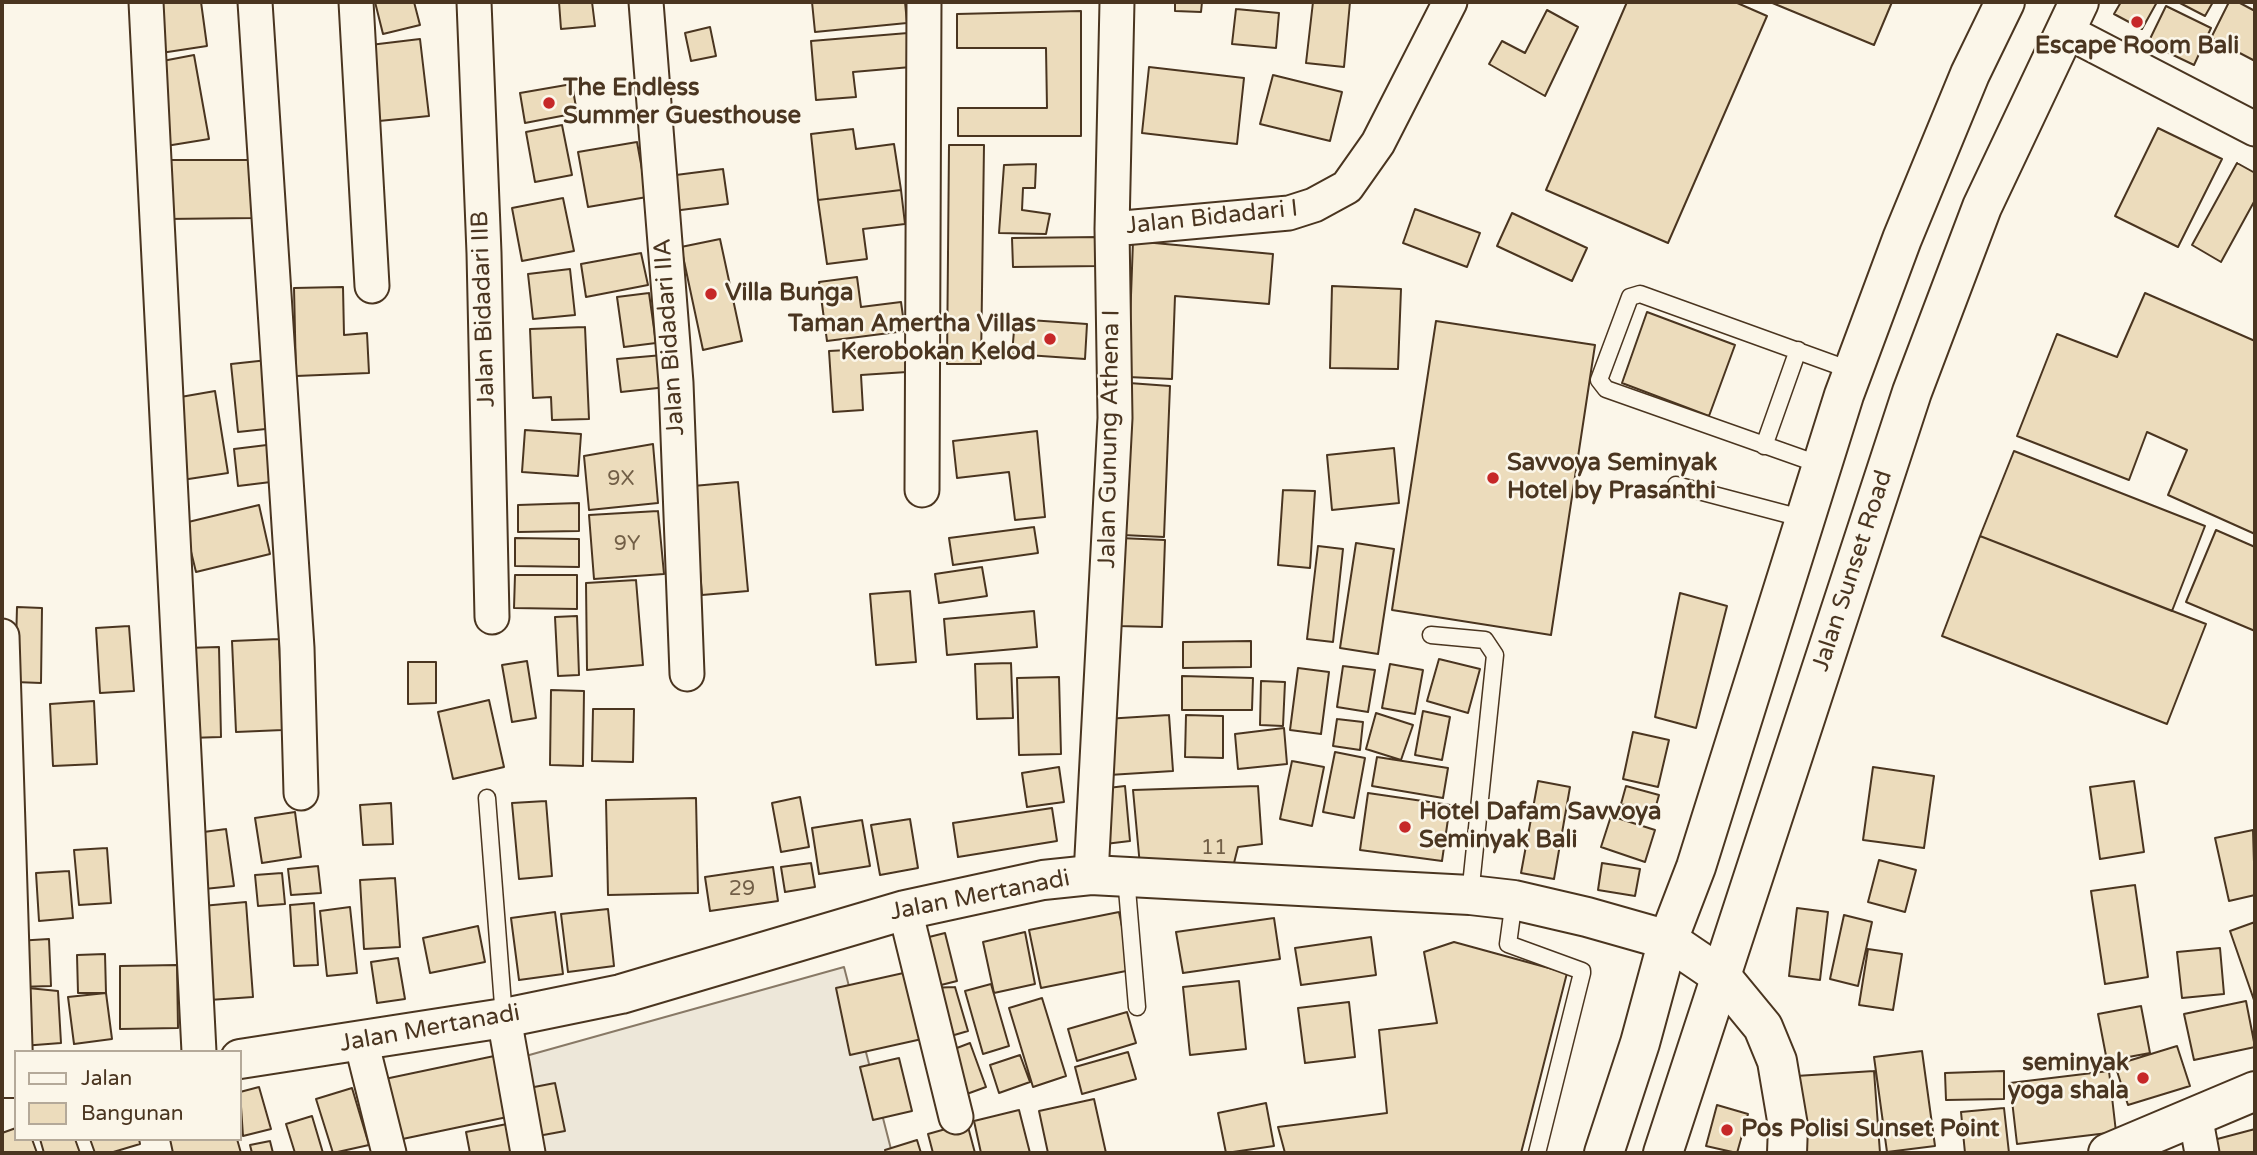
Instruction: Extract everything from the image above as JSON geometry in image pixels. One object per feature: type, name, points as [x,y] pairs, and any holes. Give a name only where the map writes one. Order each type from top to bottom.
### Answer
[{"type":"main road","points":[[1604,1153],[1640,1043],[1668,940],[1696,867],[1821,465],[1853,371],[1902,239],[1970,74],[2005,2]]},
{"type":"main road","name":"Jalan Sunset Road","points":[[1663,1153],[1912,392],[1982,207],[2072,16]]},
{"type":"main road","name":"Jalan Mertanadi","points":[[242,1059],[504,1017],[621,994],[905,910],[1043,880],[1109,876],[1470,895],[1514,900],[1668,940],[1721,976],[1763,1027],[1777,1061],[1788,1126],[1787,1153]]},
{"type":"main road","points":[[2108,1153],[2255,1091]]},
{"type":"street","points":[[146,2],[199,1050]]},
{"type":"street","points":[[255,2],[297,648],[301,793]]},
{"type":"street","points":[[356,2],[372,286]]},
{"type":"street","name":"Jalan Bidadari IIB","points":[[474,2],[484,253],[492,617]]},
{"type":"street","name":"Jalan Bidadari IIA","points":[[646,2],[676,383],[687,674]]},
{"type":"street","points":[[922,489],[924,2]]},
{"type":"street","name":"Jalan Gunung Athena I","points":[[1109,876],[1115,418],[1112,229],[1117,2]]},
{"type":"street","name":"Jalan Bidadari I","points":[[1112,229],[1289,213],[1314,205],[1347,187],[1378,143],[1450,2]]},
{"type":"street","points":[[2072,16],[2255,129]]},
{"type":"street","points":[[2,636],[15,1050]]},
{"type":"street","points":[[905,910],[956,1117]]},
{"type":"street","points":[[504,1017],[528,1153]]},
{"type":"street","points":[[361,1041],[389,1153]]},
{"type":"street","points":[[2195,1115],[2202,1153]]},
{"type":"lane","points":[[1821,465],[1606,389],[1599,380],[1630,297],[1635,294],[1853,371]]},
{"type":"lane","points":[[1764,446],[1798,350]]},
{"type":"lane","points":[[1676,485],[1805,519]]},
{"type":"lane","points":[[1431,635],[1485,640],[1494,655],[1470,895]]},
{"type":"lane","points":[[487,797],[504,1017]]},
{"type":"lane","points":[[1109,876],[1137,1007]]},
{"type":"lane","points":[[1514,900],[1508,944],[1582,971],[1537,1153]]},
{"type":"shaded area","points":[[844,967],[892,1153],[530,1153],[515,1059]]},
{"type":"building","points":[[153,2],[201,2],[207,46],[161,53]]},
{"type":"building","points":[[375,2],[414,2],[420,25],[383,34]]},
{"type":"building","points":[[559,2],[592,2],[595,26],[561,29]]},
{"type":"building","points":[[812,2],[905,2],[907,23],[815,32]]},
{"type":"building","points":[[1175,2],[1202,2],[1201,12],[1175,11]]},
{"type":"building","points":[[1313,2],[1350,2],[1344,67],[1306,63]]},
{"type":"building","points":[[1627,2],[1735,2],[1767,16],[1668,243],[1546,190]]},
{"type":"building","points":[[1770,2],[1892,2],[1874,45]]},
{"type":"building","name":"Escape Room Bali","points":[[2121,2],[2157,2],[2142,29],[2114,14]]},
{"type":"building","points":[[2178,2],[2213,2],[2205,16]]},
{"type":"building","points":[[2229,2],[2238,2],[2255,11],[2255,61],[2211,38]]},
{"type":"building","points":[[2166,6],[2211,28],[2194,65],[2148,43]]},
{"type":"building","points":[[1236,9],[1279,13],[1276,48],[1232,44]]},
{"type":"building","points":[[1547,10],[1578,27],[1545,96],[1489,64],[1502,41],[1525,53]]},
{"type":"building","points":[[1081,11],[1081,136],[958,136],[958,108],[1047,108],[1046,48],[957,48],[957,14]]},
{"type":"building","points":[[710,27],[716,56],[691,61],[685,33]]},
{"type":"building","points":[[908,33],[911,67],[853,72],[856,97],[816,100],[811,41]]},
{"type":"building","points":[[420,39],[429,116],[379,121],[370,45]]},
{"type":"building","points":[[194,55],[209,139],[166,146],[152,63]]},
{"type":"building","points":[[1149,67],[1244,78],[1237,144],[1142,133]]},
{"type":"building","points":[[1273,75],[1342,92],[1330,141],[1260,124]]},
{"type":"building","name":"The Endless Summer Guesthouse","points":[[572,84],[577,113],[525,123],[520,93]]},
{"type":"building","points":[[562,125],[572,175],[535,182],[526,132]]},
{"type":"building","points":[[2158,128],[2222,159],[2178,247],[2115,216]]},
{"type":"building","points":[[853,129],[856,149],[894,144],[901,190],[818,200],[811,134]]},
{"type":"building","points":[[637,142],[647,197],[588,207],[578,152]]},
{"type":"building","points":[[949,145],[984,145],[981,364],[947,364]]},
{"type":"building","points":[[165,160],[256,160],[256,218],[165,219]]},
{"type":"building","points":[[2237,163],[2255,173],[2255,200],[2221,262],[2192,245]]},
{"type":"building","points":[[1036,164],[1035,188],[1023,188],[1022,210],[1050,214],[1046,234],[999,233],[1004,165]]},
{"type":"building","points":[[723,169],[728,204],[673,211],[668,176]]},
{"type":"building","points":[[901,190],[905,224],[863,229],[867,259],[827,264],[818,200]]},
{"type":"building","points":[[563,198],[574,251],[522,261],[512,208]]},
{"type":"building","points":[[1415,209],[1480,233],[1467,267],[1403,243]]},
{"type":"building","points":[[1512,213],[1587,248],[1572,281],[1497,246]]},
{"type":"building","points":[[1100,237],[1100,266],[1013,267],[1012,238]]},
{"type":"building","name":"Villa Bunga","points":[[720,239],[742,341],[703,350],[681,247]]},
{"type":"building","points":[[1133,241],[1273,254],[1269,304],[1175,296],[1172,379],[1128,377]]},
{"type":"building","points":[[641,253],[648,285],[586,297],[581,264]]},
{"type":"building","points":[[570,269],[575,315],[533,319],[528,274]]},
{"type":"building","points":[[857,277],[861,307],[901,302],[905,331],[827,341],[819,282]]},
{"type":"building","points":[[1332,286],[1401,289],[1398,369],[1330,368]]},
{"type":"building","points":[[343,287],[344,335],[367,333],[369,373],[296,376],[294,288]]},
{"type":"building","points":[[649,293],[656,343],[624,347],[617,297]]},
{"type":"building","points":[[2145,293],[2255,341],[2255,534],[2168,495],[2187,450],[2147,432],[2129,480],[2017,436],[2057,334],[2117,357]]},
{"type":"building","points":[[1647,312],[1735,345],[1709,416],[1622,383]]},
{"type":"building","name":"Taman Amertha Villas Kerobokan Kelod","points":[[1015,319],[1087,324],[1085,359],[1012,354]]},
{"type":"building","name":"Savvoya Seminyak Hotel by Prasanthi","points":[[1436,321],[1595,345],[1551,635],[1392,610]]},
{"type":"building","points":[[585,327],[589,419],[552,420],[551,397],[533,398],[530,329]]},
{"type":"building","points":[[905,347],[907,372],[861,375],[863,410],[833,412],[829,351]]},
{"type":"building","points":[[663,355],[667,387],[621,392],[617,359]]},
{"type":"building","points":[[268,360],[275,428],[238,432],[231,364]]},
{"type":"building","points":[[1129,383],[1170,386],[1164,537],[1123,535]]},
{"type":"building","points":[[215,391],[228,473],[182,480],[169,399]]},
{"type":"building","points":[[525,430],[581,434],[578,476],[522,472]]},
{"type":"building","points":[[1037,431],[1045,517],[1015,520],[1009,472],[957,478],[953,441]]},
{"type":"building","points":[[275,444],[279,481],[238,486],[234,449]]},
{"type":"building","points":[[653,444],[658,503],[589,510],[584,456]]},
{"type":"building","points":[[1394,448],[1399,503],[1332,510],[1327,455]]},
{"type":"building","points":[[2014,451],[2205,526],[2172,611],[1980,536]]},
{"type":"building","points":[[738,482],[748,591],[702,595],[693,486]]},
{"type":"building","points":[[1283,490],[1315,491],[1310,568],[1278,565]]},
{"type":"building","points":[[579,503],[579,531],[518,532],[518,505]]},
{"type":"building","points":[[259,505],[270,554],[196,572],[184,523]]},
{"type":"building","points":[[658,511],[664,574],[594,579],[589,515]]},
{"type":"building","points":[[1034,527],[1038,553],[953,565],[949,538]]},
{"type":"building","points":[[2216,530],[2255,547],[2255,631],[2186,602]]},
{"type":"building","points":[[1980,536],[2206,624],[2167,724],[1942,636]]},
{"type":"building","points":[[515,538],[579,539],[579,567],[515,566]]},
{"type":"building","points":[[1120,538],[1165,540],[1162,627],[1117,626]]},
{"type":"building","points":[[1356,543],[1394,549],[1378,654],[1340,648]]},
{"type":"building","points":[[1318,546],[1343,549],[1333,642],[1307,639]]},
{"type":"building","points":[[982,567],[987,596],[939,603],[935,574]]},
{"type":"building","points":[[515,575],[577,575],[577,609],[514,608]]},
{"type":"building","points":[[636,580],[643,665],[587,670],[586,583]]},
{"type":"building","points":[[910,591],[916,662],[876,665],[870,594]]},
{"type":"building","points":[[1680,593],[1727,606],[1696,728],[1655,717]]},
{"type":"building","points":[[17,607],[42,608],[41,683],[15,682]]},
{"type":"building","points":[[1034,611],[1037,647],[947,655],[944,619]]},
{"type":"building","points":[[577,616],[579,675],[558,676],[555,617]]},
{"type":"building","points":[[129,626],[134,691],[100,693],[96,628]]},
{"type":"building","points":[[279,639],[283,730],[236,732],[232,641]]},
{"type":"building","points":[[1251,641],[1251,667],[1183,668],[1183,642]]},
{"type":"building","points":[[219,647],[221,737],[188,738],[186,648]]},
{"type":"building","points":[[1439,659],[1480,669],[1468,713],[1427,701]]},
{"type":"building","points":[[527,661],[536,718],[512,722],[502,665]]},
{"type":"building","points":[[408,662],[436,662],[436,703],[408,704]]},
{"type":"building","points":[[1011,663],[1013,718],[977,719],[975,664]]},
{"type":"building","points":[[1390,664],[1423,670],[1415,714],[1382,708]]},
{"type":"building","points":[[1343,666],[1375,670],[1368,712],[1337,707]]},
{"type":"building","points":[[1298,668],[1329,672],[1321,734],[1290,730]]},
{"type":"building","points":[[1182,676],[1253,678],[1252,710],[1182,710]]},
{"type":"building","points":[[1059,677],[1061,754],[1019,755],[1017,678]]},
{"type":"building","points":[[1261,681],[1285,682],[1283,726],[1260,725]]},
{"type":"building","points":[[551,690],[584,691],[583,766],[550,765]]},
{"type":"building","points":[[489,700],[504,767],[453,779],[438,712]]},
{"type":"building","points":[[94,701],[97,764],[53,766],[50,704]]},
{"type":"building","points":[[593,709],[634,709],[633,762],[592,761]]},
{"type":"building","points":[[1423,711],[1450,717],[1442,760],[1415,755]]},
{"type":"building","points":[[1376,713],[1413,725],[1401,760],[1366,749]]},
{"type":"building","points":[[1169,715],[1173,771],[1109,775],[1105,719]]},
{"type":"building","points":[[1186,715],[1223,716],[1223,758],[1185,757]]},
{"type":"building","points":[[1337,719],[1363,722],[1360,750],[1333,746]]},
{"type":"building","points":[[1284,728],[1287,764],[1238,769],[1235,734]]},
{"type":"building","points":[[1633,732],[1669,740],[1658,787],[1623,779]]},
{"type":"building","points":[[1335,752],[1365,758],[1354,818],[1323,812]]},
{"type":"building","points":[[1377,757],[1448,768],[1443,798],[1372,786]]},
{"type":"building","points":[[1292,761],[1324,767],[1312,826],[1280,819]]},
{"type":"building","points":[[1059,767],[1064,802],[1027,807],[1022,773]]},
{"type":"building","points":[[1873,767],[1934,776],[1924,848],[1863,840]]},
{"type":"building","points":[[1538,781],[1570,787],[1554,879],[1521,873]]},
{"type":"building","points":[[2134,781],[2144,852],[2100,859],[2090,787]]},
{"type":"building","points":[[1125,786],[1130,841],[1105,844],[1099,789]]},
{"type":"building","points":[[1258,786],[1262,844],[1238,847],[1232,871],[1140,866],[1133,790]]},
{"type":"building","points":[[1626,786],[1659,795],[1654,813],[1621,804]]},
{"type":"building","name":"Hotel Dafam Savvoya Seminyak Bali","points":[[1368,793],[1450,805],[1442,861],[1360,850]]},
{"type":"building","points":[[800,797],[809,847],[781,852],[772,803]]},
{"type":"building","points":[[696,798],[698,893],[608,895],[606,800]]},
{"type":"building","points":[[546,801],[552,876],[519,879],[512,803]]},
{"type":"building","points":[[391,803],[393,844],[363,845],[360,805]]},
{"type":"building","points":[[1052,808],[1057,841],[958,857],[953,823]]},
{"type":"building","points":[[295,812],[301,857],[262,863],[255,818]]},
{"type":"building","points":[[1611,816],[1655,830],[1645,862],[1601,847]]},
{"type":"building","points":[[910,819],[918,868],[880,875],[871,825]]},
{"type":"building","points":[[862,820],[870,866],[819,874],[812,828]]},
{"type":"building","points":[[226,829],[234,886],[204,889],[196,833]]},
{"type":"building","points":[[2253,830],[2255,895],[2229,901],[2215,838]]},
{"type":"building","points":[[107,848],[111,903],[79,905],[74,850]]},
{"type":"building","points":[[1879,860],[1916,870],[1905,912],[1868,902]]},
{"type":"building","points":[[811,863],[815,887],[785,892],[781,867]]},
{"type":"building","points":[[1602,863],[1640,869],[1635,896],[1598,890]]},
{"type":"building","points":[[318,866],[321,893],[291,895],[288,869]]},
{"type":"building","points":[[773,867],[778,901],[710,911],[705,877]]},
{"type":"building","points":[[69,871],[73,918],[39,921],[36,873]]},
{"type":"building","points":[[282,873],[285,904],[258,906],[255,875]]},
{"type":"building","points":[[395,878],[400,947],[364,949],[360,880]]},
{"type":"building","points":[[2135,885],[2148,977],[2105,984],[2091,891]]},
{"type":"building","points":[[246,902],[253,997],[209,1000],[202,906]]},
{"type":"building","points":[[314,903],[318,965],[294,966],[290,905]]},
{"type":"building","points":[[350,907],[357,973],[327,976],[320,911]]},
{"type":"building","points":[[1797,908],[1828,912],[1820,980],[1789,976]]},
{"type":"building","points":[[608,909],[614,966],[568,972],[561,914]]},
{"type":"building","points":[[555,912],[563,974],[519,980],[511,918]]},
{"type":"building","points":[[1119,912],[1131,970],[1041,988],[1029,930]]},
{"type":"building","points":[[1844,915],[1872,922],[1858,986],[1830,979]]},
{"type":"building","points":[[1274,918],[1280,959],[1183,973],[1176,932]]},
{"type":"building","points":[[2255,922],[2255,1003],[2230,931]]},
{"type":"building","points":[[478,926],[485,962],[430,973],[423,938]]},
{"type":"building","points":[[1025,932],[1035,984],[994,993],[983,942]]},
{"type":"building","points":[[945,933],[957,981],[929,988],[917,940]]},
{"type":"building","points":[[1371,937],[1376,975],[1301,985],[1295,948]]},
{"type":"building","points":[[49,939],[51,986],[18,987],[16,941]]},
{"type":"building","points":[[1454,942],[1567,973],[1521,1153],[1285,1153],[1278,1127],[1387,1113],[1379,1030],[1437,1023],[1424,952]]},
{"type":"building","points":[[2220,948],[2224,994],[2182,998],[2177,952]]},
{"type":"building","points":[[1868,949],[1902,954],[1893,1010],[1859,1005]]},
{"type":"building","points":[[105,954],[106,993],[78,993],[77,955]]},
{"type":"building","points":[[398,958],[405,999],[377,1003],[371,962]]},
{"type":"building","points":[[177,965],[178,1028],[120,1029],[120,966]]},
{"type":"building","points":[[908,972],[922,1039],[850,1055],[836,988]]},
{"type":"building","points":[[1239,981],[1246,1049],[1190,1055],[1183,987]]},
{"type":"building","points":[[991,984],[1009,1046],[983,1054],[965,991]]},
{"type":"building","points":[[18,987],[58,991],[61,1043],[22,1046]]},
{"type":"building","points":[[955,987],[968,1031],[944,1038],[929,988]]},
{"type":"building","points":[[106,993],[112,1039],[74,1044],[68,997]]},
{"type":"building","points":[[1042,998],[1066,1076],[1033,1087],[1009,1008]]},
{"type":"building","points":[[2246,1001],[2255,1047],[2194,1060],[2184,1014]]},
{"type":"building","points":[[1349,1002],[1355,1057],[1305,1063],[1298,1008]]},
{"type":"building","points":[[2141,1006],[2150,1053],[2107,1061],[2098,1014]]},
{"type":"building","points":[[1127,1012],[1136,1043],[1077,1061],[1068,1029]]},
{"type":"building","points":[[970,1043],[986,1087],[964,1095],[949,1051]]},
{"type":"building","points":[[2177,1046],[2190,1086],[2128,1105],[2115,1065]]},
{"type":"building","points":[[1922,1051],[1935,1146],[1887,1152],[1874,1057]]},
{"type":"building","points":[[1128,1052],[1136,1079],[1082,1094],[1075,1067]]},
{"type":"building","points":[[499,1055],[512,1116],[393,1141],[380,1080]]},
{"type":"building","points":[[1020,1055],[1030,1082],[999,1093],[990,1065]]},
{"type":"building","points":[[899,1058],[912,1111],[873,1120],[860,1067]]},
{"type":"building","points":[[1874,1071],[1880,1153],[1801,1153],[1796,1076]]},
{"type":"building","points":[[2004,1071],[2004,1099],[1946,1100],[1945,1073]]},
{"type":"building","points":[[2109,1071],[2116,1132],[2017,1144],[2010,1083]]},
{"type":"building","points":[[555,1083],[565,1131],[538,1136],[529,1088]]},
{"type":"building","points":[[259,1087],[271,1129],[243,1136],[242,1091]]},
{"type":"building","points":[[352,1088],[369,1145],[333,1153],[316,1099]]},
{"type":"building","points":[[1094,1099],[1106,1153],[1048,1153],[1039,1111]]},
{"type":"building","points":[[1266,1103],[1274,1146],[1226,1153],[1218,1113]]},
{"type":"building","name":"Pos Polisi Sunset Point","points":[[1717,1105],[1748,1114],[1737,1153],[1706,1146]]},
{"type":"building","points":[[2004,1108],[2009,1153],[1965,1153],[1961,1112]]},
{"type":"building","points":[[1019,1110],[1030,1153],[981,1153],[974,1121]]},
{"type":"building","points":[[312,1116],[323,1153],[295,1153],[286,1124]]},
{"type":"building","points":[[967,1123],[975,1153],[933,1153],[928,1134]]},
{"type":"building","points":[[507,1124],[513,1153],[470,1153],[466,1132]]},
{"type":"building","points":[[14,1129],[14,1141],[33,1141],[37,1153],[2,1153],[2,1133]]},
{"type":"building","points":[[2255,1129],[2255,1153],[2209,1153],[2206,1142]]},
{"type":"building","points":[[917,1140],[921,1153],[886,1153],[885,1150]]},
{"type":"building","points":[[41,1141],[76,1141],[80,1153],[44,1153]]},
{"type":"building","points":[[91,1141],[139,1141],[140,1144],[110,1153],[95,1153]]},
{"type":"building","points":[[170,1141],[238,1141],[241,1153],[173,1153]]},
{"type":"building","points":[[270,1141],[273,1153],[252,1153],[250,1145]]},
{"type":"place","name":"Escape Room Bali","points":[[2137,22]]},
{"type":"place","name":"The Endless Summer Guesthouse","points":[[549,103]]},
{"type":"place","name":"Villa Bunga","points":[[711,294]]},
{"type":"place","name":"Taman Amertha Villas Kerobokan Kelod","points":[[1050,339]]},
{"type":"place","name":"Savvoya Seminyak Hotel by Prasanthi","points":[[1493,478]]},
{"type":"place","name":"Hotel Dafam Savvoya Seminyak Bali","points":[[1405,827]]},
{"type":"place","name":"seminyak yoga shala","points":[[2143,1078]]},
{"type":"place","name":"Pos Polisi Sunset Point","points":[[1727,1130]]}]
